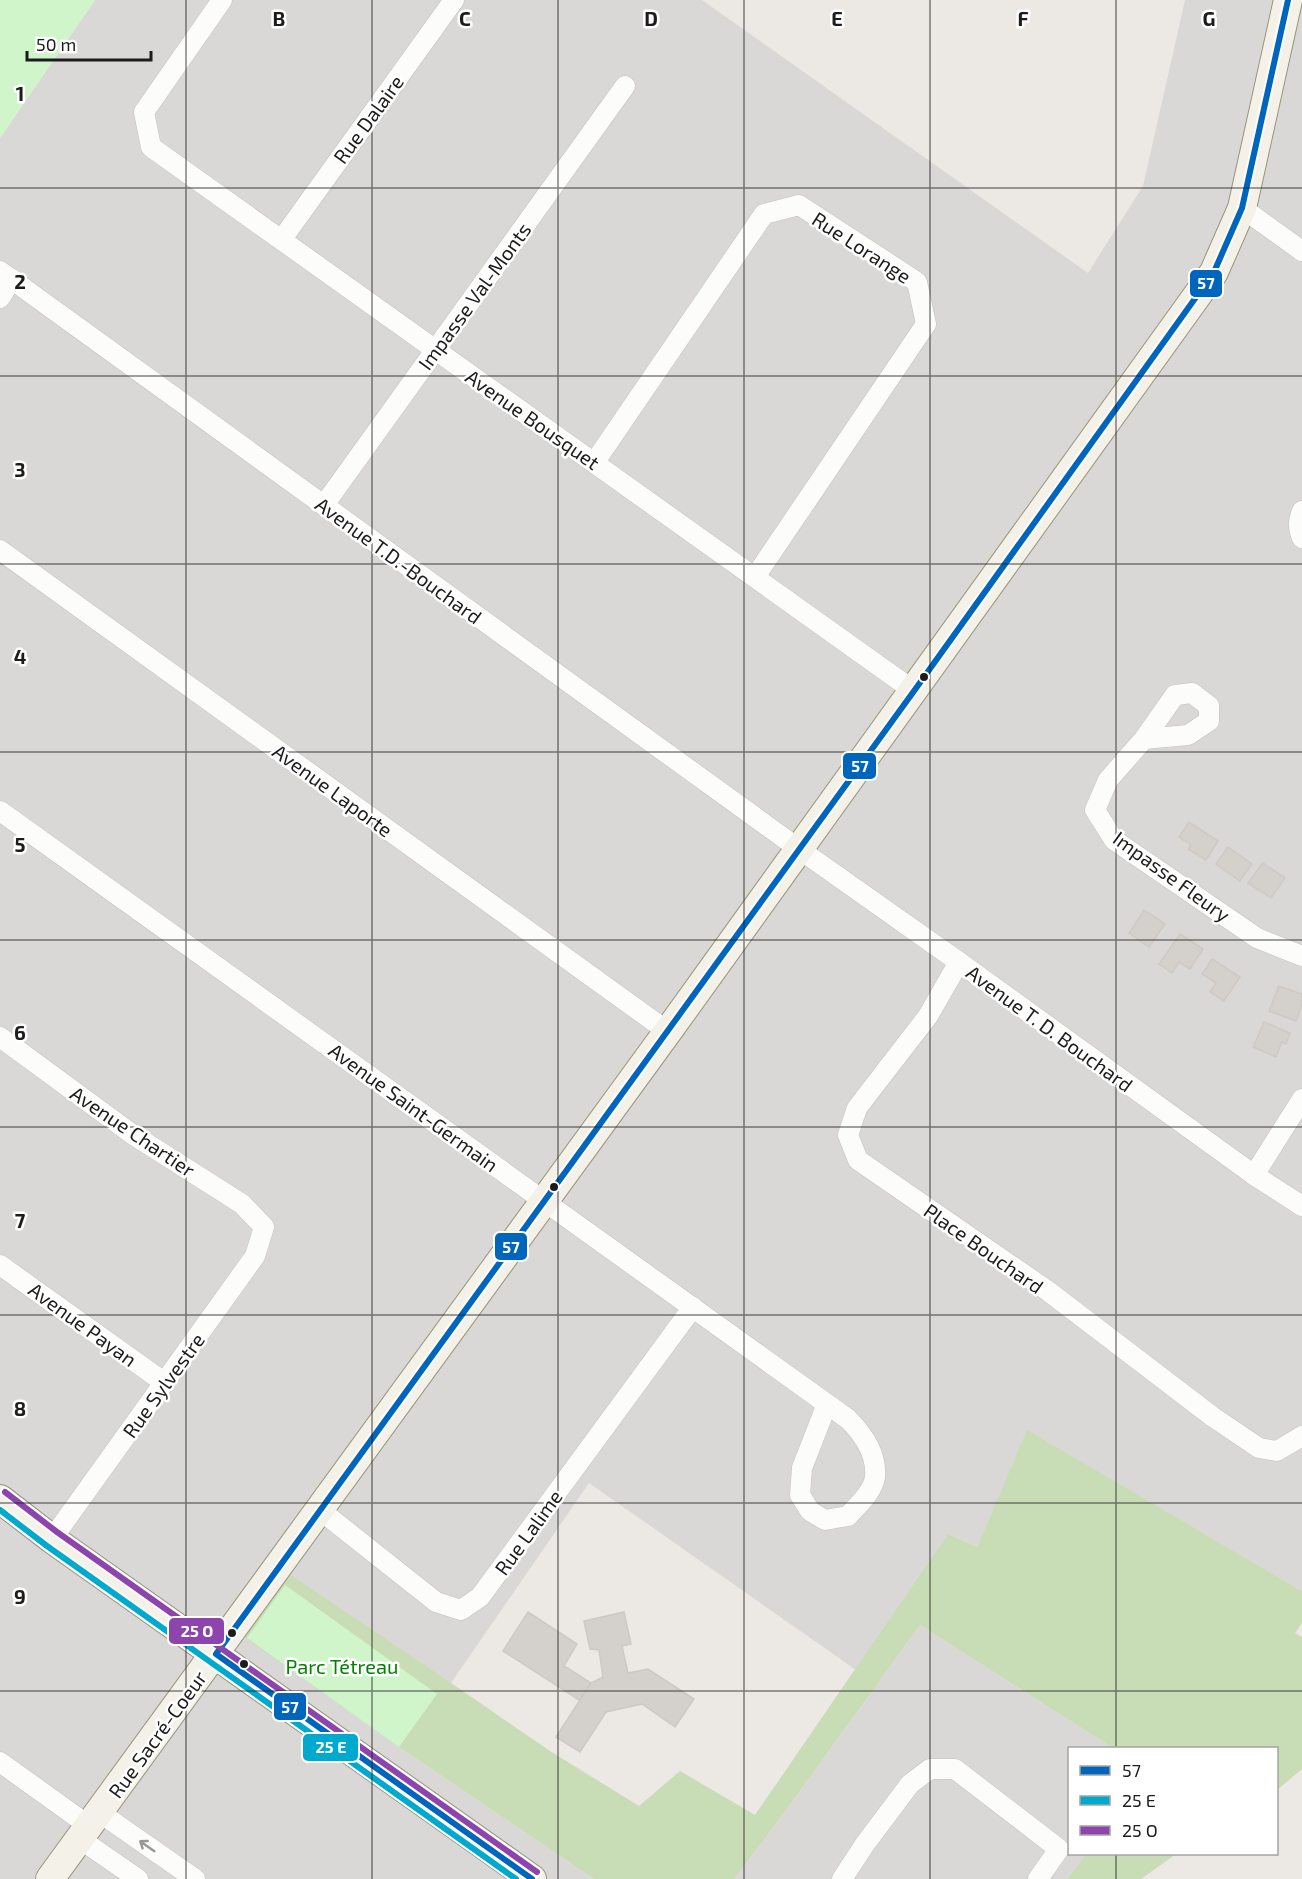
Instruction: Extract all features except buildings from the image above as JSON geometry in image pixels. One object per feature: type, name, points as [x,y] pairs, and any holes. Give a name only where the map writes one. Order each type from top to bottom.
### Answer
[{"type":"street","name":"Avenue Bousquet","points":[[222,0],[144,112],[151,147],[914,691]]},
{"type":"street","name":"Rue Dalaire","points":[[282,239],[454,0]]},
{"type":"street","name":"Rue Sacré-Coeur","points":[[50,1879],[216,1654],[914,691],[1214,272],[1242,208],[1288,0]]},
{"type":"street","name":"Impasse Val-Monts","points":[[324,505],[625,86]]},
{"type":"street","name":"Rue Lorange","points":[[594,463],[764,214],[799,205],[917,282],[926,324],[755,577]]},
{"type":"street","points":[[1242,208],[1302,251]]},
{"type":"street","points":[[0,298],[6,275]]},
{"type":"street","name":"Avenue T.D.-Bouchard","points":[[6,275],[799,849]]},
{"type":"street","points":[[1302,511],[1299,520],[1302,538]]},
{"type":"street","name":"Avenue Laporte","points":[[0,549],[667,1031]]},
{"type":"street","name":"Impasse Fleury","points":[[1144,739],[1108,780],[1095,810],[1114,840],[1257,938],[1302,956]]},
{"type":"street","name":"Avenue Saint-Germain","points":[[0,811],[848,1419],[860,1430],[872,1452],[875,1478],[866,1495],[848,1516],[825,1520],[810,1511],[800,1495],[802,1468],[827,1404]]},
{"type":"street","name":"Avenue T. D. Bouchard","points":[[799,849],[1254,1175],[1302,1206]]},
{"type":"street","name":"Place Bouchard","points":[[959,962],[928,1016],[857,1108],[849,1135],[858,1160],[1048,1291],[1213,1417],[1259,1448],[1276,1451],[1302,1436]]},
{"type":"street","name":"Avenue Chartier","points":[[0,1037],[132,1134],[242,1204],[264,1227]]},
{"type":"street","points":[[1254,1175],[1302,1099]]},
{"type":"street","name":"Rue Sylvestre","points":[[52,1539],[255,1256],[264,1227]]},
{"type":"street","name":"Avenue Payan","points":[[0,1265],[165,1383]]},
{"type":"street","name":"Rue Lalime","points":[[320,1510],[436,1602],[461,1610],[480,1597],[693,1307]]},
{"type":"street","points":[[0,1499],[52,1539],[532,1879]]},
{"type":"street","points":[[0,1762],[89,1826],[195,1879]]},
{"type":"street","points":[[842,1879],[910,1784],[930,1769],[954,1769],[1059,1849],[1038,1879]]},
{"type":"street","points":[[89,1826],[138,1879]]},
{"type":"shaded area","points":[[95,0],[702,0],[1088,273],[1143,186],[1185,0],[1302,0],[1302,1591],[1027,1431],[977,1547],[948,1534],[856,1670],[589,1483],[451,1683],[282,1570],[238,1632],[399,1747],[594,1879],[0,1879],[0,138]]},
{"type":"shaded area","points":[[920,1625],[1111,1747],[1068,1747],[1068,1855],[1085,1855],[1067,1879],[734,1879]]},
{"type":"green space","points":[[0,0],[95,0],[0,138]]},
{"type":"green space","points":[[1027,1430],[1302,1591],[1302,1623],[1295,1633],[1302,1637],[1302,1769],[1278,1789],[1278,1747],[1111,1747],[920,1625],[734,1879],[594,1879],[399,1747],[237,1632],[282,1569],[550,1751],[639,1806],[680,1771],[755,1815],[948,1534],[977,1547]]},
{"type":"green space","name":"Parc Tétreau","points":[[285,1585],[437,1694],[399,1747],[247,1638]]},
{"type":"green space","points":[[1085,1855],[1175,1855],[1141,1879],[1067,1879]]},
{"type":"transit line","name":"57","points":[[532,1879],[216,1654],[914,691],[1214,272],[1242,208],[1288,0]]},
{"type":"transit line","points":[[5,1492],[57,1532],[537,1872]]},
{"type":"transit line","points":[[0,1510],[47,1546],[516,1879]]}]
